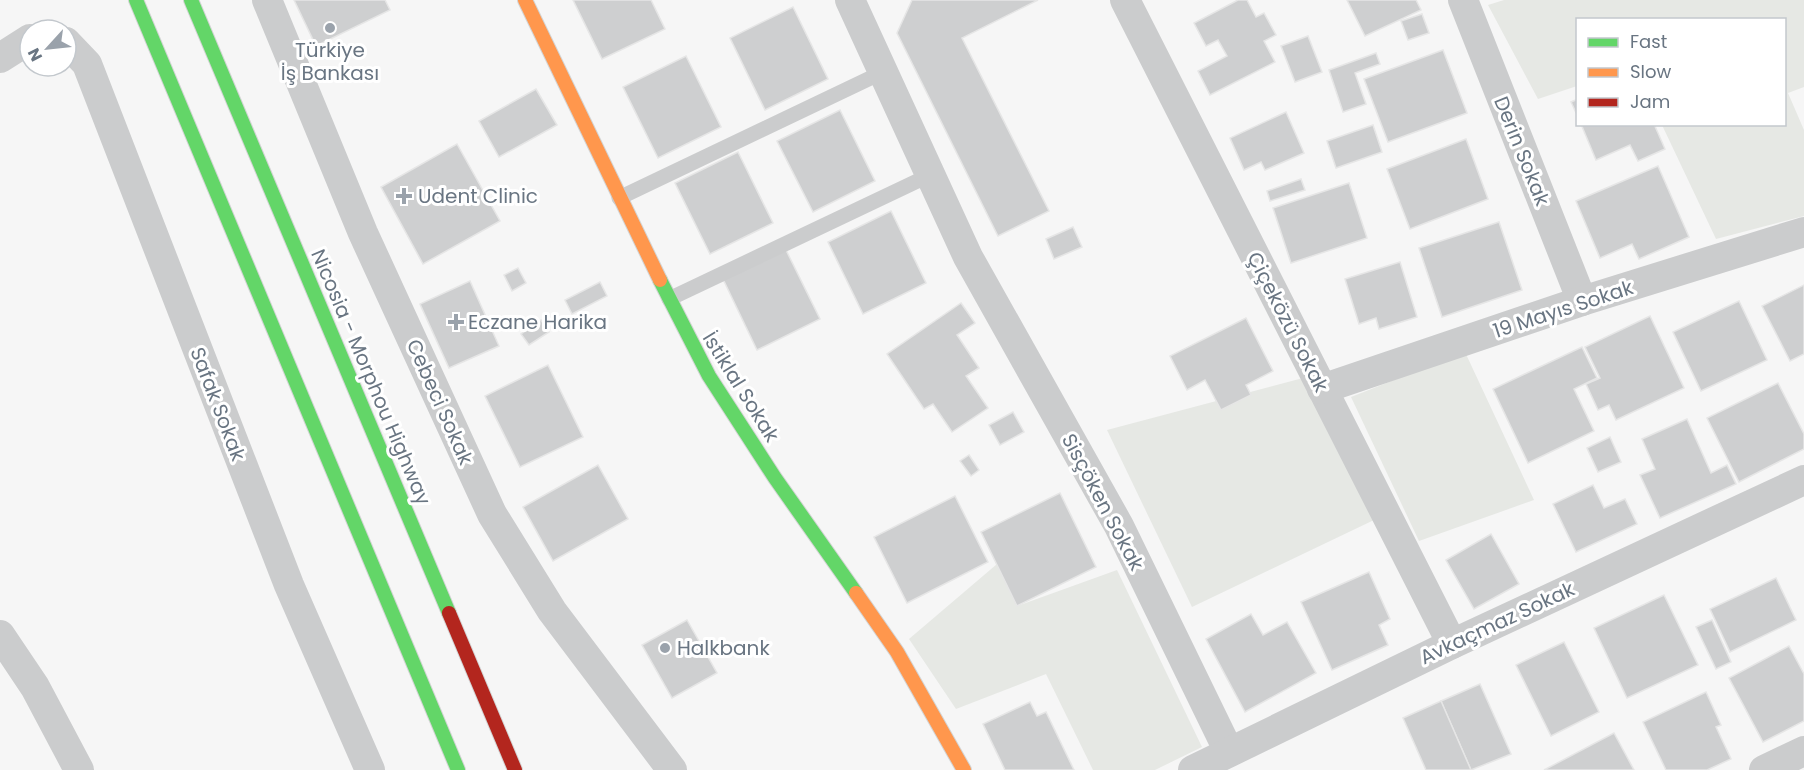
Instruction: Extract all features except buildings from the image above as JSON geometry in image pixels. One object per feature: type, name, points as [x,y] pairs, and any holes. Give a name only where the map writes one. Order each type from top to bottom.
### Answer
[{"type":"main road","points":[[136,0],[458,770]]},
{"type":"main road","name":"Nicosia - Morphou Highway","points":[[191,0],[514,770]]},
{"type":"main road","name":"İstiklal Sokak","points":[[525,0],[619,198],[709,376],[775,478],[897,652],[964,770]]},
{"type":"street","name":"Cebeci Sokak","points":[[267,0],[358,222],[492,514],[552,611],[672,770]]},
{"type":"street","name":"Sisçöken Sokak","points":[[850,0],[968,257],[1119,526],[1229,752]]},
{"type":"street","name":"Çiçeközü Sokak","points":[[1125,0],[1452,644]]},
{"type":"street","name":"Derin Sokak","points":[[1463,0],[1582,301]]},
{"type":"street","points":[[0,58],[18,47]]},
{"type":"street","name":"Safak Sokak","points":[[78,55],[87,64],[290,585],[370,770]]},
{"type":"street","name":"19 Mayıs Sokak","points":[[1322,389],[1582,301],[1804,232]]},
{"type":"street","name":"Avkaçmaz Sokak","points":[[1192,770],[1452,644],[1804,480]]},
{"type":"street","points":[[0,635],[35,687],[70,767]]},
{"type":"street","points":[[1764,770],[1804,751]]},
{"type":"lane","points":[[619,198],[883,72]]},
{"type":"lane","points":[[669,299],[930,175]]},
{"type":"shaded area","points":[[1504,0],[1804,0],[1804,87],[1788,93],[1804,130],[1804,216],[1716,239],[1662,126],[1786,126],[1786,18],[1576,18],[1576,86],[1538,99],[1488,5]]},
{"type":"shaded area","points":[[1465,352],[1534,500],[1419,541],[1351,397]]},
{"type":"shaded area","points":[[1303,378],[1374,520],[1192,607],[1107,430]]},
{"type":"shaded area","points":[[997,564],[1020,605],[1117,570],[1202,747],[1155,770],[1093,770],[1046,674],[956,709],[909,639]]},
{"type":"traffic: fast","points":[[136,0],[458,770]]},
{"type":"traffic: fast","points":[[191,0],[449,613]]},
{"type":"traffic: fast","points":[[660,280],[709,376],[775,478],[856,593]]},
{"type":"traffic: slow","points":[[525,0],[660,280]]},
{"type":"traffic: slow","points":[[856,593],[897,652],[964,770]]},
{"type":"traffic: jam","points":[[449,613],[515,770]]},
{"type":"place","name":"Türkiye İş Bankası","points":[[330,28]]},
{"type":"place","name":"Udent Clinic","points":[[404,196]]},
{"type":"place","name":"Eczane Harika","points":[[456,322]]},
{"type":"place","name":"Halkbank","points":[[665,648]]}]
